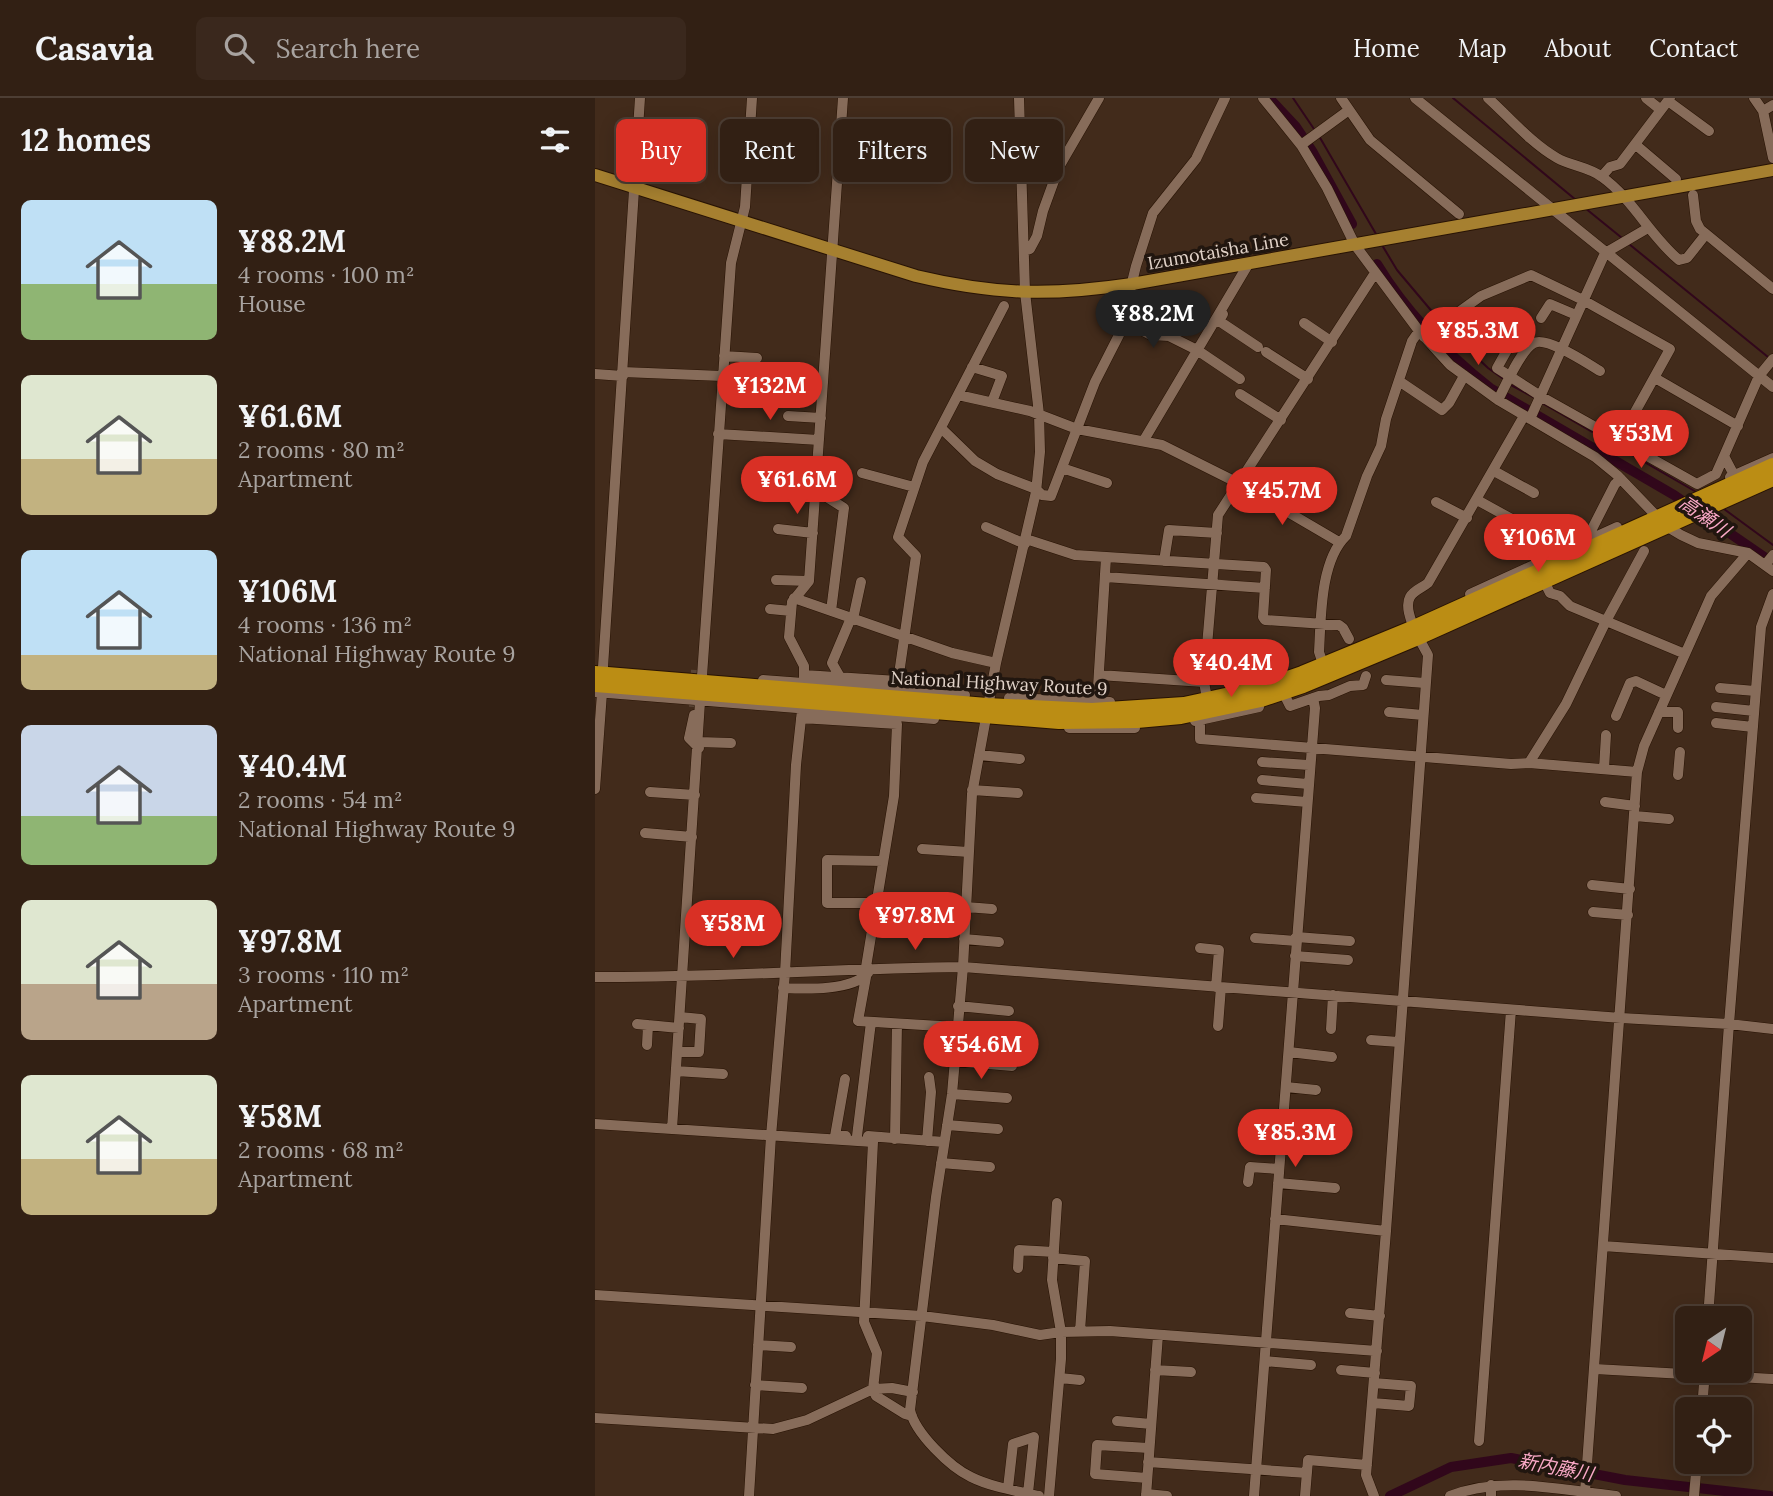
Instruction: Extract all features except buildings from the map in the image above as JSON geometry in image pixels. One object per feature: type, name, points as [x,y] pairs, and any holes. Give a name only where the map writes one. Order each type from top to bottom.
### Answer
[{"type":"highway","name":"National Highway Route 9","points":[[597,690],[705,702],[941,716],[1036,704],[1092,710],[1222,697],[1280,677],[1346,648],[1405,643],[1475,594],[1583,557],[1677,515],[1724,486],[1773,465]]},
{"type":"highway","name":"National Highway Route 9","points":[[1724,486],[1745,495],[1773,479]]},
{"type":"highway","name":"National Highway Route 9","points":[[598,668],[647,675],[756,683],[834,685],[908,694],[1063,725],[1137,721],[1221,710],[1303,686],[1499,604],[1583,557]]},
{"type":"main road","name":"Izumotaisha Line","points":[[595,175],[916,276],[956,286],[1010,293],[1079,292],[1132,284],[1773,170]]},
{"type":"street","points":[[598,668],[623,374],[640,98]]},
{"type":"street","points":[[699,673],[705,636],[730,263],[742,220],[752,98]]},
{"type":"street","points":[[804,678],[804,666],[789,638],[794,598],[809,581],[843,98]]},
{"type":"street","points":[[1002,1490],[1013,1444],[1034,1437],[1034,1495],[1002,1490],[971,1477],[954,1465],[923,1434],[912,1416],[941,1163],[952,1094],[963,967],[972,790],[996,663],[1036,489],[1040,452],[1039,414],[1025,292],[1019,98]]},
{"type":"street","points":[[1024,251],[1030,248],[1037,236],[1059,167],[1099,98]]},
{"type":"street","points":[[941,428],[975,461],[997,474],[1036,489],[1042,495],[1051,496],[1095,382],[1119,335],[1153,213],[1196,159],[1225,98]]},
{"type":"street","points":[[1263,98],[1301,145],[1361,244],[1375,273],[1422,334],[1450,365],[1498,400],[1595,457],[1662,522],[1697,543],[1738,549],[1769,568],[1773,555]]},
{"type":"street","points":[[1341,98],[1370,140],[1459,214]]},
{"type":"street","points":[[1415,98],[1557,209],[1605,253],[1773,387]]},
{"type":"street","points":[[1488,98],[1538,144],[1559,159],[1602,176],[1624,197],[1665,247],[1683,260],[1706,234]]},
{"type":"street","points":[[1646,98],[1661,110]]},
{"type":"street","points":[[1754,98],[1763,111],[1773,158]]},
{"type":"street","points":[[1602,176],[1610,167],[1620,164],[1669,99],[1709,131]]},
{"type":"street","points":[[1763,111],[1773,105]]},
{"type":"street","points":[[1301,145],[1349,110]]},
{"type":"street","points":[[1636,145],[1676,179]]},
{"type":"street","points":[[1693,195],[1696,221],[1706,234],[1773,289]]},
{"type":"street","points":[[1405,643],[1408,602],[1416,590],[1428,583],[1527,417],[1542,397],[1560,349],[1605,253],[1648,228]]},
{"type":"street","points":[[1249,263],[1249,276],[1241,283],[1219,321],[1308,379]]},
{"type":"street","points":[[1145,440],[1249,263]]},
{"type":"street","points":[[1205,688],[1218,515],[1375,273]]},
{"type":"street","points":[[1321,658],[1319,652],[1323,593],[1339,542],[1346,536],[1367,476],[1381,446],[1412,341],[1481,296],[1531,275],[1583,300],[1671,349],[1619,441]]},
{"type":"street","points":[[1541,318],[1550,304],[1576,315]]},
{"type":"street","points":[[647,675],[699,673],[756,683],[804,678],[834,685],[898,681],[916,556],[898,537],[923,461],[1004,306]]},
{"type":"street","points":[[1124,321],[1151,335],[1169,336],[1197,350],[1240,379]]},
{"type":"street","points":[[1304,323],[1332,342]]},
{"type":"street","points":[[1487,329],[1525,351]]},
{"type":"street","points":[[1498,400],[1525,351],[1533,343],[1542,341],[1600,371]]},
{"type":"street","points":[[1511,343],[1497,368],[1542,397],[1697,484],[1716,474],[1759,376],[1773,359]]},
{"type":"street","points":[[724,356],[757,358]]},
{"type":"street","points":[[972,367],[1002,376],[992,402]]},
{"type":"street","points":[[595,374],[722,376],[823,383]]},
{"type":"street","points":[[1399,381],[1442,410],[1464,376]]},
{"type":"street","points":[[1655,378],[1738,426]]},
{"type":"street","points":[[1240,394],[1281,420]]},
{"type":"street","points":[[958,395],[1039,414],[1077,429],[1162,445],[1240,484],[1339,542]]},
{"type":"street","points":[[788,416],[821,418]]},
{"type":"street","points":[[718,434],[819,440]]},
{"type":"street","points":[[1724,456],[1724,486],[1773,458]]},
{"type":"street","points":[[1062,468],[1107,483]]},
{"type":"street","points":[[1494,471],[1534,493]]},
{"type":"street","points":[[862,473],[913,487]]},
{"type":"street","points":[[1591,531],[1615,484],[1621,480]]},
{"type":"street","points":[[1745,495],[1773,485]]},
{"type":"street","points":[[815,492],[844,508],[831,611]]},
{"type":"street","points":[[1477,500],[1520,523]]},
{"type":"street","points":[[1436,502],[1467,518]]},
{"type":"street","points":[[986,527],[1075,555],[1265,567],[1265,620],[1339,625],[1343,628],[1346,648]]},
{"type":"street","points":[[1442,634],[1499,604],[1547,587],[1617,527]]},
{"type":"street","points":[[778,529],[813,533]]},
{"type":"street","points":[[1164,561],[1169,530],[1217,533]]},
{"type":"street","points":[[1583,557],[1627,551]]},
{"type":"street","points":[[1529,762],[1566,704],[1644,551]]},
{"type":"street","points":[[1586,1487],[1637,772],[1644,747],[1710,596],[1748,553]]},
{"type":"street","points":[[1097,702],[1107,558]]},
{"type":"street","points":[[1105,577],[1265,588]]},
{"type":"street","points":[[776,580],[809,581]]},
{"type":"street","points":[[834,685],[832,663],[852,618],[861,582]]},
{"type":"street","points":[[1547,587],[1550,593],[1560,596],[1570,606],[1685,654]]},
{"type":"street","points":[[1710,1306],[1755,691],[1761,627],[1773,594]]},
{"type":"street","points":[[794,598],[952,653],[996,663]]},
{"type":"street","points":[[770,609],[791,611]]},
{"type":"street","points":[[1009,698],[1036,704],[1162,703],[1205,688],[1280,677],[1377,635]]},
{"type":"street","points":[[1374,1496],[1366,1475],[1387,1231],[1427,655],[1405,643]]},
{"type":"street","points":[[1013,725],[1133,728],[1225,716],[1286,698],[1405,643]]},
{"type":"street","points":[[1099,675],[1205,688]]},
{"type":"street","points":[[1286,698],[1290,706],[1350,686],[1363,685],[1366,677]]},
{"type":"street","points":[[1386,680],[1425,683]]},
{"type":"street","points":[[1616,716],[1630,683],[1636,681],[1666,695]]},
{"type":"street","points":[[1720,688],[1755,691]]},
{"type":"street","points":[[595,789],[597,690]]},
{"type":"street","points":[[908,694],[965,695]]},
{"type":"street","points":[[1254,1496],[1315,708],[1313,698]]},
{"type":"street","points":[[731,743],[699,745],[689,738],[705,702],[897,724],[894,796],[858,1021],[956,1027]]},
{"type":"street","points":[[1716,707],[1754,711]]},
{"type":"street","points":[[802,714],[853,710]]},
{"type":"street","points":[[1389,712],[1423,715]]},
{"type":"street","points":[[1659,712],[1678,712],[1678,728]]},
{"type":"street","points":[[749,1496],[771,1136],[785,973],[795,777],[802,714]]},
{"type":"street","points":[[941,716],[963,721]]},
{"type":"street","points":[[1200,720],[1200,739],[1637,772]]},
{"type":"street","points":[[1716,723],[1753,727]]},
{"type":"street","points":[[1604,769],[1606,735]]},
{"type":"street","points":[[672,1129],[699,745]]},
{"type":"street","points":[[1678,775],[1680,752]]},
{"type":"street","points":[[979,755],[1020,759]]},
{"type":"street","points":[[1262,762],[1310,765]]},
{"type":"street","points":[[1262,780],[1308,783]]},
{"type":"street","points":[[972,790],[1018,793]]},
{"type":"street","points":[[650,792],[695,795]]},
{"type":"street","points":[[1256,797],[1307,802]]},
{"type":"street","points":[[1605,802],[1669,819]]},
{"type":"street","points":[[645,833],[692,837]]},
{"type":"street","points":[[922,849],[969,852]]},
{"type":"street","points":[[876,903],[827,903],[827,860],[883,861]]},
{"type":"street","points":[[1592,885],[1630,889]]},
{"type":"street","points":[[966,907],[992,909]]},
{"type":"street","points":[[1593,912],[1628,915]]},
{"type":"street","points":[[1255,938],[1350,941]]},
{"type":"street","points":[[964,939],[999,942]]},
{"type":"street","points":[[1200,948],[1219,950],[1218,1026]]},
{"type":"street","points":[[1295,956],[1348,960]]},
{"type":"street","points":[[595,977],[683,978],[963,967],[1773,1029]]},
{"type":"street","points":[[783,988],[829,988],[866,972]]},
{"type":"street","points":[[1331,1029],[1333,995]]},
{"type":"street","points":[[958,1006],[1009,1011]]},
{"type":"street","points":[[1479,1441],[1511,1010]]},
{"type":"street","points":[[647,1045],[643,1025],[701,1019],[699,1052],[677,1052]]},
{"type":"street","points":[[857,1136],[871,1022]]},
{"type":"street","points":[[895,1139],[897,1024]]},
{"type":"street","points":[[1371,1040],[1399,1042]]},
{"type":"street","points":[[955,1045],[1005,1049]]},
{"type":"street","points":[[1289,1052],[1332,1057]]},
{"type":"street","points":[[954,1061],[1012,1066]]},
{"type":"street","points":[[676,1071],[723,1074]]},
{"type":"street","points":[[927,1141],[931,1092],[929,1077]]},
{"type":"street","points":[[837,1138],[835,1136],[845,1079]]},
{"type":"street","points":[[1286,1087],[1316,1090]]},
{"type":"street","points":[[952,1094],[1007,1098]]},
{"type":"street","points":[[595,1124],[873,1142],[863,1312],[864,1322],[877,1353],[873,1389],[876,1396],[905,1415],[912,1416]]},
{"type":"street","points":[[947,1125],[998,1129]]},
{"type":"street","points":[[837,1138],[857,1136],[944,1142]]},
{"type":"street","points":[[941,1163],[990,1167]]},
{"type":"street","points":[[1248,1182],[1250,1167],[1279,1169]]},
{"type":"street","points":[[1278,1183],[1335,1188]]},
{"type":"street","points":[[1049,1496],[1060,1378],[1061,1332],[1052,1280],[1057,1203]]},
{"type":"street","points":[[1275,1219],[1387,1231]]},
{"type":"street","points":[[1603,1246],[1773,1258]]},
{"type":"street","points":[[1018,1268],[1019,1250],[1086,1261],[1080,1332]]},
{"type":"street","points":[[595,1295],[922,1316],[993,1325],[1040,1335],[1061,1332],[1158,1335],[1377,1351]]},
{"type":"street","points":[[1350,1313],[1380,1316]]},
{"type":"street","points":[[1158,1335],[1146,1495],[1167,1496]]},
{"type":"street","points":[[758,1345],[791,1347]]},
{"type":"street","points":[[1265,1361],[1311,1364]]},
{"type":"street","points":[[1595,1369],[1675,1372]]},
{"type":"street","points":[[1155,1370],[1191,1372]]},
{"type":"street","points":[[1341,1370],[1411,1386],[1409,1406],[1373,1403]]},
{"type":"street","points":[[1752,1377],[1773,1379]]},
{"type":"street","points":[[1060,1378],[1080,1380]]},
{"type":"street","points":[[755,1385],[802,1388]]},
{"type":"street","points":[[595,1418],[753,1429],[788,1426],[807,1420],[873,1389],[892,1388],[913,1392]]},
{"type":"street","points":[[1117,1421],[1151,1424]]},
{"type":"street","points":[[1147,1478],[1095,1474],[1097,1445],[1149,1448]]},
{"type":"street","points":[[1305,1496],[1308,1460],[1367,1465]]},
{"type":"street","points":[[1148,1462],[1307,1473]]},
{"type":"street","points":[[1695,1496],[1696,1474]]},
{"type":"street","points":[[1450,1496],[1491,1491],[1586,1487],[1616,1496]]},
{"type":"waterway","name":"高瀬川","points":[[1269,98],[1296,127],[1312,151],[1352,224]]},
{"type":"waterway","points":[[1293,98],[1314,129]]},
{"type":"waterway","points":[[1453,98],[1576,200]]},
{"type":"waterway","points":[[1319,136],[1376,234]]},
{"type":"waterway","points":[[1585,208],[1622,238]]},
{"type":"waterway","points":[[1629,244],[1768,357]]},
{"type":"waterway","points":[[1382,245],[1397,270],[1440,321]]},
{"type":"waterway","name":"高瀬川","points":[[1377,264],[1388,282],[1428,331],[1490,388],[1674,495],[1773,563]]},
{"type":"waterway","points":[[1446,328],[1488,368],[1505,380]]},
{"type":"waterway","points":[[1509,384],[1535,398]]},
{"type":"waterway","points":[[1542,403],[1698,493]]},
{"type":"waterway","points":[[1724,509],[1773,545]]},
{"type":"waterway","name":"新内藤川","points":[[1390,1496],[1451,1467],[1511,1458],[1625,1480],[1770,1496]]},
{"type":"tunnel","points":[[694,707],[696,670]]}]
